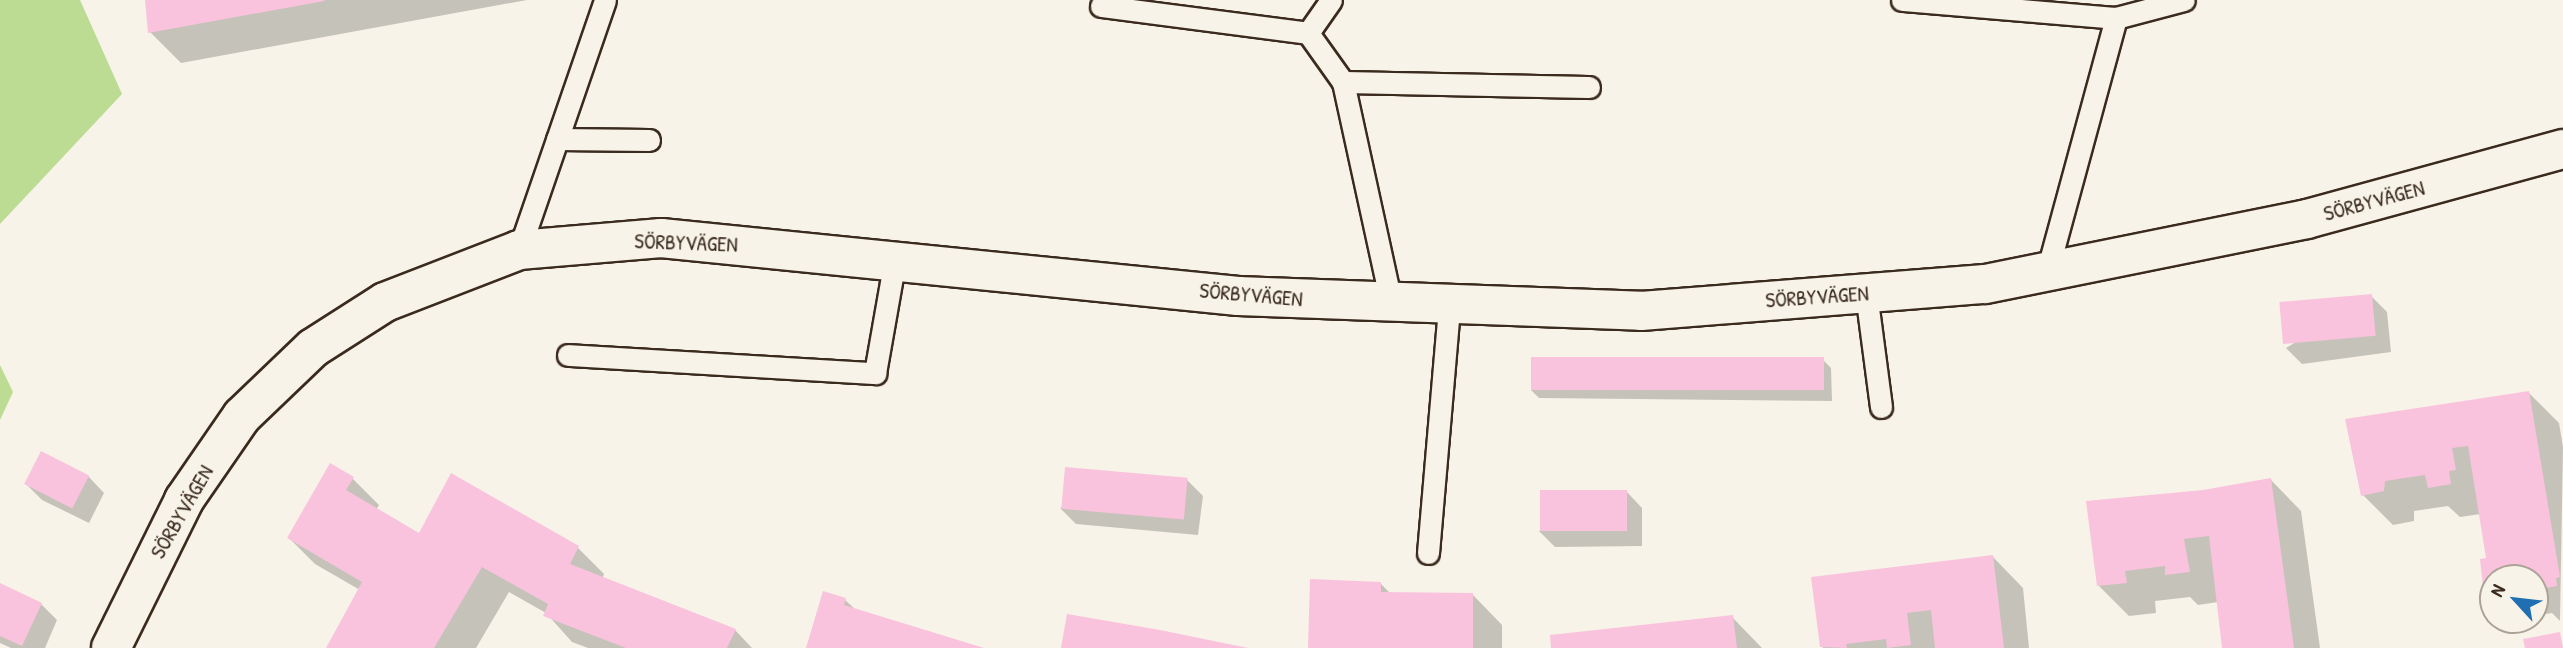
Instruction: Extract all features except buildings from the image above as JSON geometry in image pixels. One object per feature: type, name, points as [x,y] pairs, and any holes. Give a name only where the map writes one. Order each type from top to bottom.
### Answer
[{"type":"street","name":"SÖRBYVÄGEN","points":[[111,648],[184,500],[242,416],[313,348],[386,302],[519,250],[661,238],[1238,296],[1449,306],[1641,311],[1985,284],[2307,219],[2563,149]]},
{"type":"lane","points":[[519,250],[605,0]]},
{"type":"lane","points":[[1308,33],[1331,0]]},
{"type":"lane","points":[[1902,0],[2120,9],[2184,0]]},
{"type":"lane","points":[[1101,6],[1308,33],[1343,82],[1391,303]]},
{"type":"lane","points":[[2047,272],[2120,9]]},
{"type":"lane","points":[[1343,82],[1589,87]]},
{"type":"lane","points":[[557,139],[649,140]]},
{"type":"lane","points":[[568,355],[875,373],[895,260]]},
{"type":"lane","points":[[1866,293],[1881,407]]},
{"type":"lane","points":[[1428,553],[1449,306]]},
{"type":"green space","points":[[0,0],[80,0],[122,94],[0,224]]},
{"type":"green space","points":[[0,365],[13,392],[0,420]]}]
